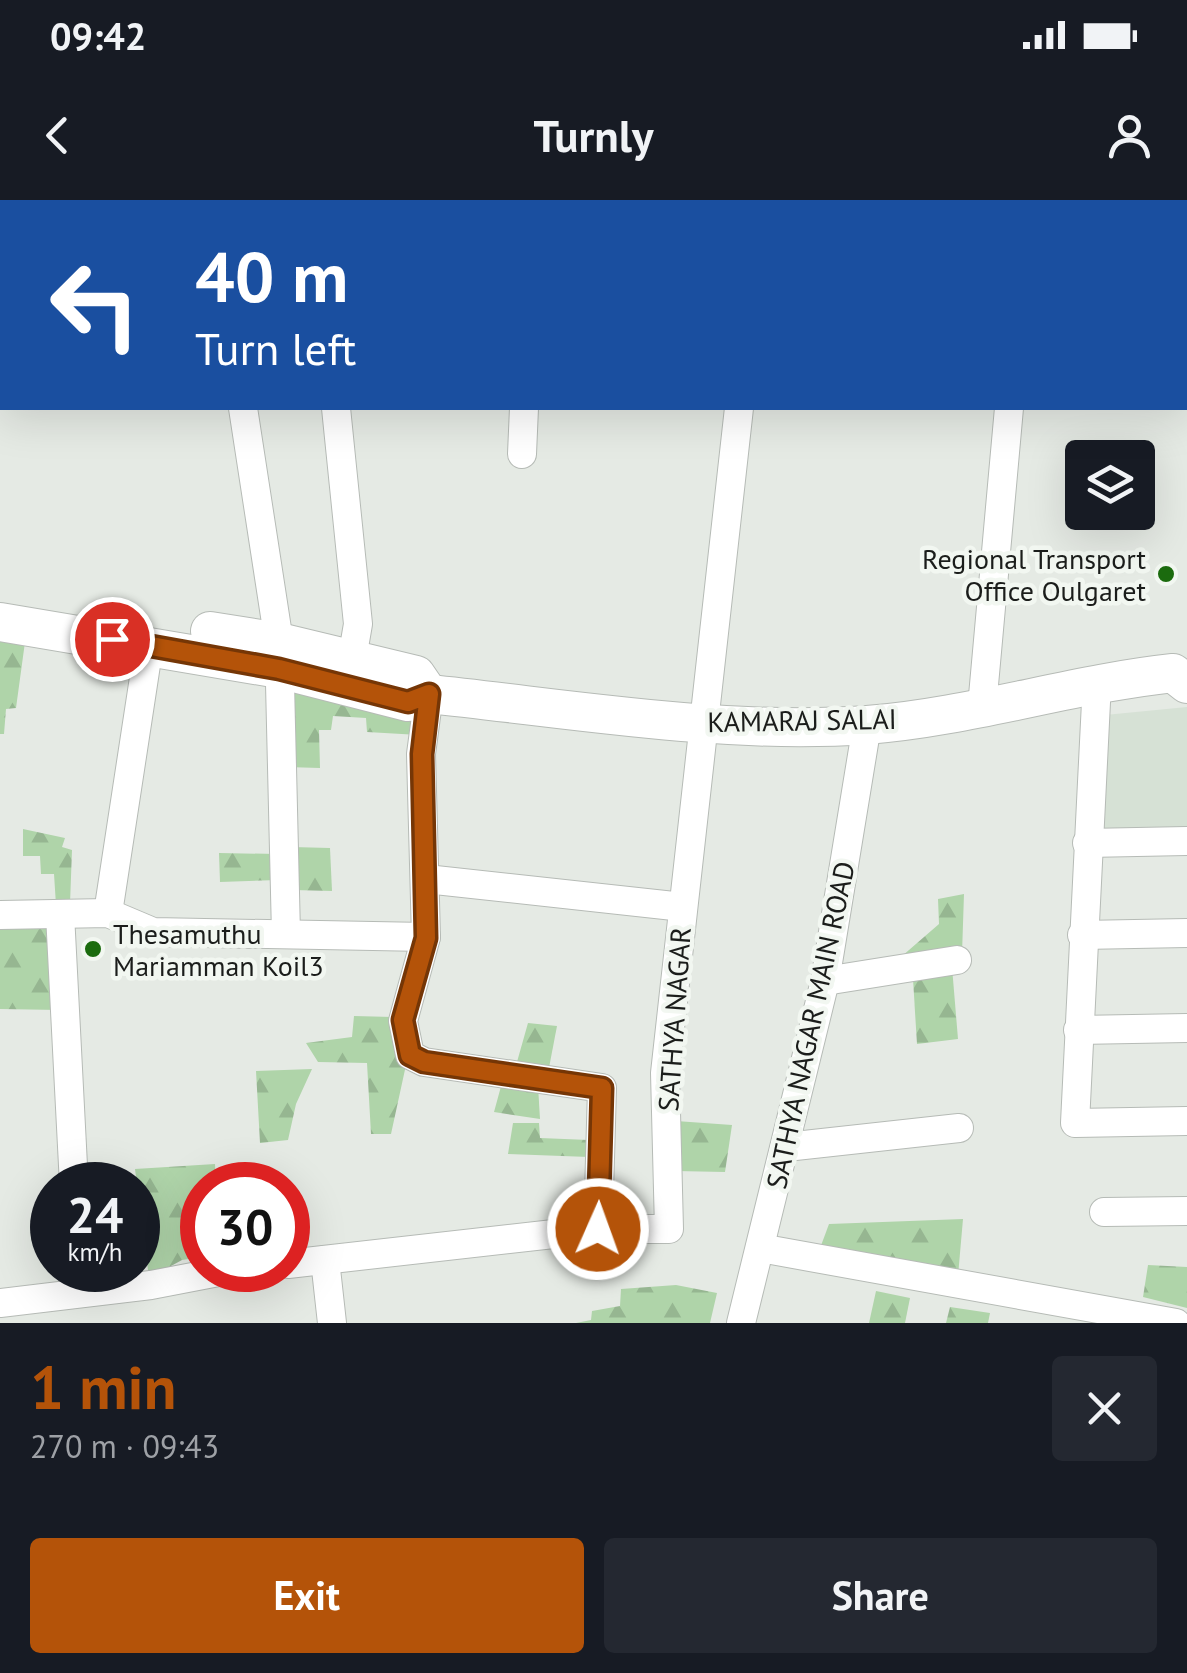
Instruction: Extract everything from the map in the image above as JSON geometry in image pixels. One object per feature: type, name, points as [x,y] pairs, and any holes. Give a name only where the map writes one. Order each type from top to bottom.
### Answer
[{"type":"main road","name":"KAMARAJ SALAI","points":[[0,598],[279,655],[408,702],[429,694],[702,724],[867,725],[1096,682],[1182,671]]},
{"type":"main road","name":"KAMARAJ SALAI","points":[[0,622],[149,645],[352,658],[416,675],[429,694]]},
{"type":"street","points":[[336,410],[358,624],[352,658]]},
{"type":"street","points":[[522,454],[524,410]]},
{"type":"street","name":"SATHYA NAGAR","points":[[310,1262],[598,1229],[669,1229],[665,1073],[739,410]]},
{"type":"street","points":[[982,706],[1009,410]]},
{"type":"street","points":[[247,411],[279,655],[286,934]]},
{"type":"street","points":[[108,913],[149,645]]},
{"type":"street","points":[[1096,682],[1075,1123],[1187,1121]]},
{"type":"street","points":[[429,694],[422,754],[426,938],[403,1020],[410,1055],[424,1062],[602,1088],[598,1229]]},
{"type":"street","name":"SATHYA NAGAR MAIN ROAD","points":[[740,1323],[824,981],[867,725]]},
{"type":"street","points":[[1087,844],[1187,841]]},
{"type":"street","points":[[426,879],[683,907]]},
{"type":"street","points":[[0,915],[108,913],[153,932],[426,938]]},
{"type":"street","points":[[60,914],[73,1162]]},
{"type":"street","points":[[1082,934],[1187,933]]},
{"type":"street","points":[[824,981],[957,960]]},
{"type":"street","points":[[1078,1030],[1187,1028]]},
{"type":"street","points":[[786,1147],[959,1128]]},
{"type":"street","points":[[1104,1212],[1187,1211]]},
{"type":"street","points":[[760,1248],[1176,1323]]},
{"type":"street","points":[[324,1260],[332,1323]]},
{"type":"street","points":[[0,1303],[38,1292]]},
{"type":"shaded area","points":[[1187,707],[1187,832],[1099,834],[1105,715]]},
{"type":"green space","points":[[0,640],[25,642],[16,708],[6,709],[4,734],[0,734]]},
{"type":"green space","points":[[284,681],[421,714],[419,735],[367,732],[366,718],[333,716],[331,730],[319,730],[320,768],[286,767]]},
{"type":"green space","points":[[23,829],[65,838],[62,847],[72,850],[70,904],[56,905],[54,874],[41,874],[40,856],[23,856]]},
{"type":"green space","points":[[292,847],[330,848],[332,891],[293,890]]},
{"type":"green space","points":[[219,853],[277,854],[278,880],[220,882]]},
{"type":"green space","points":[[964,894],[962,954],[894,963],[939,924],[938,899]]},
{"type":"green space","points":[[54,924],[59,1010],[0,1009],[0,925]]},
{"type":"green space","points":[[952,967],[958,1039],[917,1044],[913,979]]},
{"type":"green space","points":[[354,1016],[393,1017],[406,1065],[391,1134],[371,1134],[367,1063],[318,1062],[306,1043],[352,1037]]},
{"type":"green space","points":[[528,1023],[557,1026],[548,1073],[515,1069]]},
{"type":"green space","points":[[312,1069],[296,1104],[288,1140],[260,1143],[256,1071]]},
{"type":"green space","points":[[503,1079],[538,1086],[540,1119],[494,1112]]},
{"type":"green space","points":[[676,1121],[732,1125],[725,1172],[675,1171]]},
{"type":"green space","points":[[513,1123],[539,1123],[540,1138],[589,1140],[589,1157],[508,1154]]},
{"type":"green space","points":[[180,1166],[180,1261],[160,1272],[160,1167]]},
{"type":"green space","points":[[963,1219],[958,1276],[819,1251],[829,1224]]},
{"type":"green space","points":[[1148,1265],[1187,1267],[1187,1308],[1143,1297]]},
{"type":"green space","points":[[676,1285],[717,1293],[710,1323],[576,1323],[591,1320],[592,1311],[620,1306],[621,1289]]},
{"type":"green space","points":[[876,1291],[910,1298],[905,1323],[869,1323]]},
{"type":"green space","points":[[950,1307],[990,1313],[988,1323],[946,1323]]},
{"type":"place","name":"Regional Transport Office Oulgaret","points":[[1166,574]]},
{"type":"place","name":"Thesamuthu Mariamman Koil3","points":[[93,949]]},
{"type":"route","points":[[112,639],[279,669],[408,702],[429,694],[422,754],[426,938],[403,1020],[403,1037],[410,1055],[424,1062],[602,1088],[598,1229]]}]
